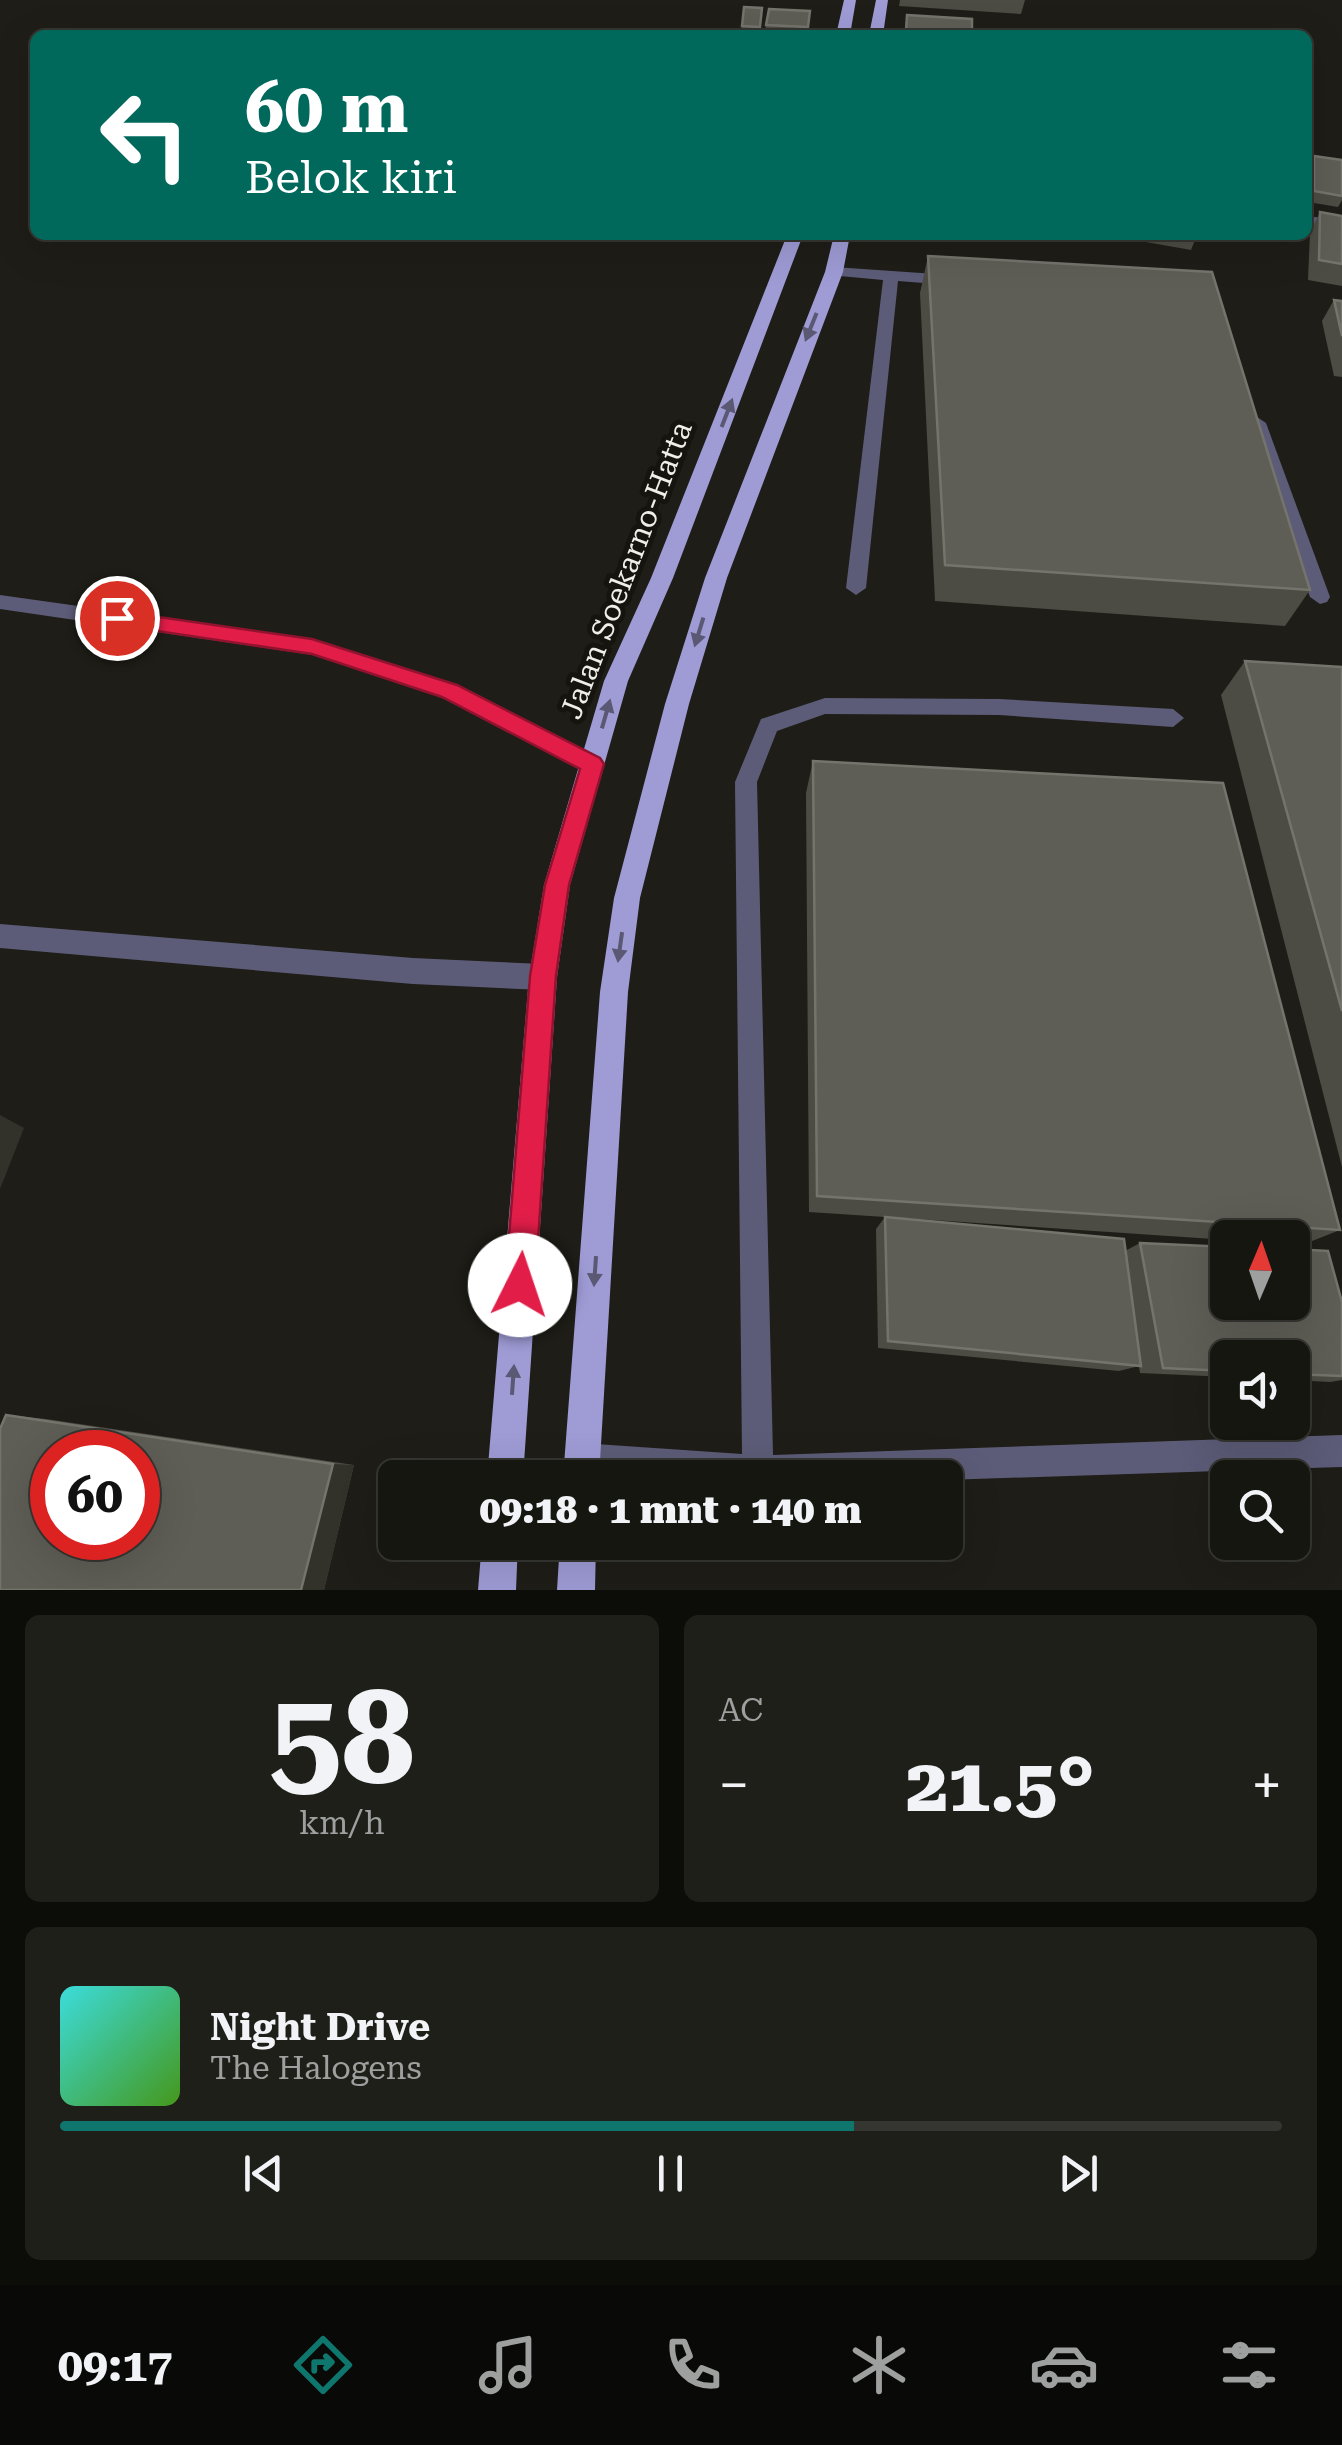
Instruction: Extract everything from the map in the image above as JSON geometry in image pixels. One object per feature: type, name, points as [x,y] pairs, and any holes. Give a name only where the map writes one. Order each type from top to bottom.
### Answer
[{"type":"main road","points":[[844,30],[850,0]]},
{"type":"main road","points":[[877,30],[882,0]]},
{"type":"main road","name":"Jalan Soekarno-Hatta","points":[[506,1460],[543,976],[557,885],[616,680],[662,578],[793,240]]},
{"type":"main road","points":[[582,1460],[614,992],[627,898],[677,704],[716,578],[834,272],[841,240]]},
{"type":"main road","points":[[497,1590],[499,1560]]},
{"type":"main road","points":[[576,1590],[577,1560]]},
{"type":"street","points":[[1312,222],[1342,226]]},
{"type":"street","points":[[0,936],[413,972],[543,976]]},
{"type":"lane","points":[[834,272],[969,281]]},
{"type":"lane","points":[[856,588],[891,276]]},
{"type":"lane","points":[[1248,396],[1320,598]]},
{"type":"lane","points":[[0,602],[312,646],[449,691],[592,764]]},
{"type":"lane","points":[[758,1460],[746,782],[769,725],[824,706],[999,707],[1173,718]]},
{"type":"lane","points":[[963,1464],[1342,1450]]},
{"type":"building","points":[[744,7],[762,8],[760,27],[742,26]]},
{"type":"building","points":[[769,9],[810,11],[808,27],[766,25]]},
{"type":"building","points":[[907,15],[972,19],[972,30],[906,30]]},
{"type":"building","points":[[1314,156],[1342,160],[1342,196],[1314,191]]},
{"type":"building","points":[[1320,212],[1342,216],[1342,264],[1319,260]]},
{"type":"building","points":[[928,256],[1212,272],[1310,590],[945,565]]},
{"type":"building","points":[[1334,300],[1342,301],[1342,336]]},
{"type":"building","points":[[1245,661],[1342,667],[1342,1011]]},
{"type":"building","points":[[813,761],[1223,783],[1340,1230],[1310,1228],[1310,1220],[1210,1222],[817,1196]]},
{"type":"building","points":[[885,1217],[1124,1239],[1141,1366],[888,1341]]},
{"type":"building","points":[[1140,1243],[1210,1246],[1210,1320],[1310,1320],[1310,1250],[1328,1251],[1342,1302],[1342,1376],[1310,1375],[1310,1340],[1210,1340],[1210,1370],[1163,1368]]},
{"type":"building","points":[[6,1415],[106,1430],[30,1430],[30,1560],[160,1560],[160,1438],[333,1464],[301,1590],[0,1590],[0,1429]]},
{"type":"route","points":[[117,618],[312,646],[449,691],[592,764],[557,885],[543,976],[520,1285]]}]
